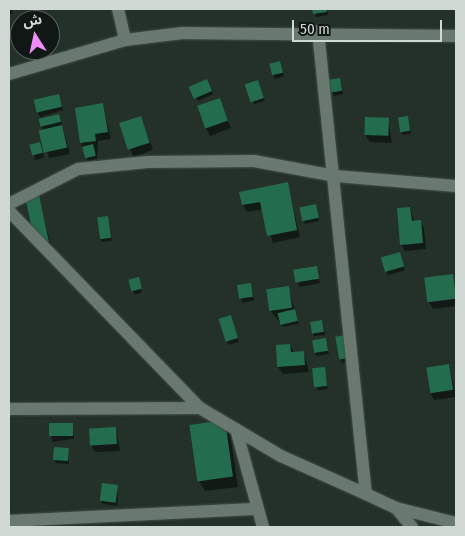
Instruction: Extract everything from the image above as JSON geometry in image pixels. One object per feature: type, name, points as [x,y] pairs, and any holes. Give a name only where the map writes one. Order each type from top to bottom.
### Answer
[{"type":"street","points":[[118,9],[125,40]]},
{"type":"street","points":[[318,31],[335,176],[366,494]]},
{"type":"street","points":[[9,74],[125,40],[183,32],[318,31],[456,36]]},
{"type":"street","points":[[9,204],[92,166],[254,161],[335,176],[456,186]]},
{"type":"street","points":[[9,211],[200,408],[281,456],[396,508],[456,523]]},
{"type":"street","points":[[9,409],[200,408]]},
{"type":"street","points":[[236,429],[263,527]]},
{"type":"street","points":[[396,508],[412,527]]},
{"type":"street","points":[[9,521],[258,509]]},
{"type":"building","points":[[312,9],[326,9],[327,12],[313,14]]},
{"type":"building","points":[[280,61],[283,73],[272,75],[269,64]]},
{"type":"building","points":[[340,78],[342,91],[331,93],[329,80]]},
{"type":"building","points":[[207,79],[212,91],[194,99],[189,87]]},
{"type":"building","points":[[258,80],[264,98],[251,102],[245,84]]},
{"type":"building","points":[[59,94],[62,107],[37,113],[34,100]]},
{"type":"building","points":[[220,98],[228,121],[205,129],[197,106]]},
{"type":"building","points":[[103,103],[108,132],[95,134],[96,141],[80,143],[75,108]]},
{"type":"building","points":[[59,114],[61,122],[41,127],[39,119]]},
{"type":"building","points":[[141,116],[150,143],[128,150],[119,123]]},
{"type":"building","points":[[408,116],[410,131],[400,132],[398,117]]},
{"type":"building","points":[[365,117],[389,118],[388,136],[364,135]]},
{"type":"building","points":[[62,125],[67,147],[44,153],[39,130]]},
{"type":"building","points":[[40,142],[43,153],[32,155],[29,145]]},
{"type":"building","points":[[93,144],[96,156],[85,158],[82,147]]},
{"type":"building","points":[[288,182],[297,230],[267,236],[260,202],[242,205],[239,192]]},
{"type":"building","points":[[39,195],[49,242],[35,245],[25,198]]},
{"type":"building","points":[[316,204],[319,218],[302,221],[299,208]]},
{"type":"building","points":[[410,207],[412,221],[421,220],[423,243],[400,245],[397,208]]},
{"type":"building","points":[[108,216],[111,238],[100,239],[97,218]]},
{"type":"building","points":[[400,252],[404,266],[385,272],[381,258]]},
{"type":"building","points":[[317,266],[319,279],[295,283],[293,270]]},
{"type":"building","points":[[453,274],[456,299],[427,302],[424,278]]},
{"type":"building","points":[[139,277],[142,289],[131,291],[128,280]]},
{"type":"building","points":[[251,283],[253,297],[239,299],[237,285]]},
{"type":"building","points":[[289,286],[292,308],[269,311],[266,289]]},
{"type":"building","points":[[295,309],[298,321],[280,325],[278,313]]},
{"type":"building","points":[[231,315],[238,338],[226,342],[219,319]]},
{"type":"building","points":[[322,320],[324,332],[312,334],[310,322]]},
{"type":"building","points":[[351,334],[355,357],[339,359],[335,337]]},
{"type":"building","points":[[326,338],[328,351],[314,353],[312,340]]},
{"type":"building","points":[[290,344],[291,352],[304,351],[305,365],[277,367],[276,345]]},
{"type":"building","points":[[449,364],[453,390],[430,393],[426,368]]},
{"type":"building","points":[[325,367],[327,386],[314,387],[312,368]]},
{"type":"building","points":[[225,420],[233,476],[197,481],[189,425]]},
{"type":"building","points":[[49,423],[73,423],[73,436],[49,436]]},
{"type":"building","points":[[116,427],[117,444],[90,445],[89,428]]},
{"type":"building","points":[[54,447],[69,448],[68,461],[53,460]]},
{"type":"building","points":[[102,483],[118,485],[116,503],[100,501]]}]
